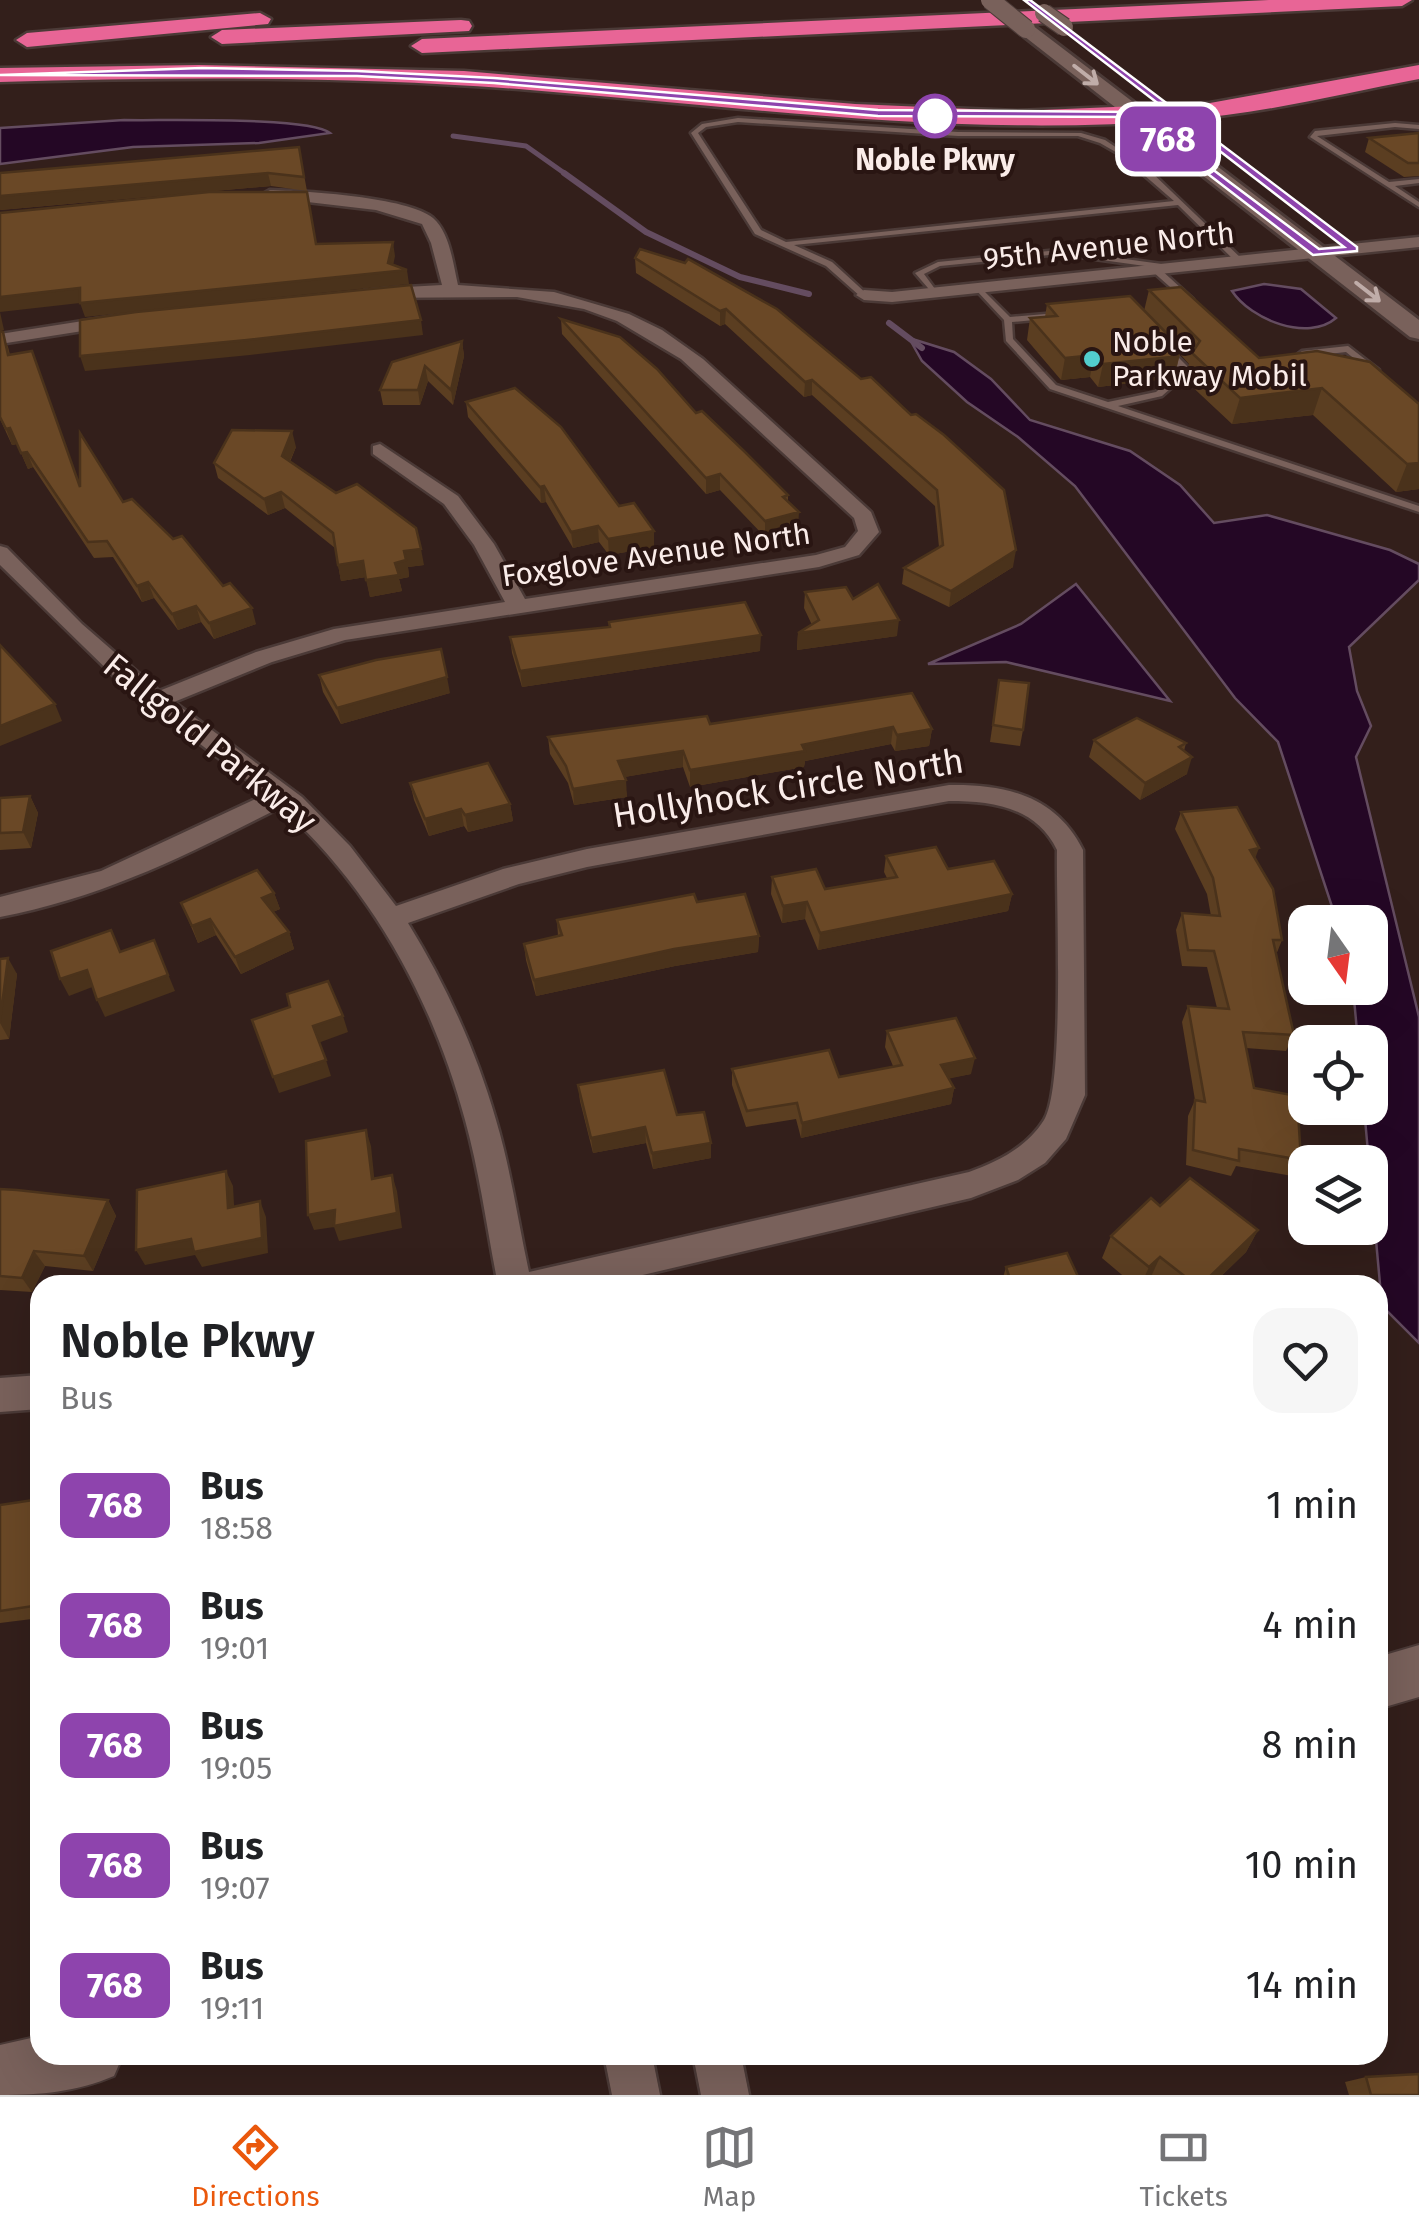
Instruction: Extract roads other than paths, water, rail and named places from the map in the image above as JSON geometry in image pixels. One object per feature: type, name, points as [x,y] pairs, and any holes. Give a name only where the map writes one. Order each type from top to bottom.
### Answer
[{"type":"highway","points":[[0,44],[1008,0]]},
{"type":"highway","points":[[0,67],[1402,0]]},
{"type":"highway","points":[[0,44],[374,7]]},
{"type":"highway","points":[[158,29],[279,13]]},
{"type":"highway","points":[[0,75],[357,73],[494,80],[892,114],[1136,114],[1178,113],[1419,72]]},
{"type":"highway","points":[[1304,93],[1419,80]]},
{"type":"main road","points":[[990,0],[1419,332]]},
{"type":"main road","points":[[1027,0],[1087,45]]},
{"type":"main road","points":[[1148,90],[1202,133]]},
{"type":"main road","points":[[1330,231],[1388,275]]},
{"type":"street","points":[[250,195],[310,196],[416,215],[432,229],[451,288]]},
{"type":"street","name":"95th Avenue North","points":[[864,295],[877,298],[1419,242]]},
{"type":"street","name":"Foxglove Avenue North","points":[[156,701],[317,640],[836,558],[862,542],[869,524],[736,400],[656,334],[606,311],[566,300],[451,288],[350,296]]},
{"type":"street","points":[[0,339],[140,318]]},
{"type":"street","points":[[380,450],[451,500],[484,544],[518,606]]},
{"type":"street","name":"Fallgold Parkway","points":[[0,552],[53,611],[156,701],[284,795],[346,858],[390,918],[428,980],[457,1044],[482,1124],[513,1275]]},
{"type":"street","name":"Hollyhock Circle North","points":[[390,918],[513,876],[587,858],[949,794],[974,792],[1016,800],[1045,816],[1066,837],[1070,850],[1070,1095],[1059,1128],[1031,1158],[1015,1170],[971,1186],[580,1275]]},
{"type":"street","points":[[0,907],[114,878],[284,795]]},
{"type":"street","points":[[0,1395],[30,1393]]},
{"type":"street","points":[[1388,1680],[1419,1670]]},
{"type":"street","points":[[0,2075],[46,2065]]},
{"type":"street","points":[[630,2065],[636,2095]]},
{"type":"street","points":[[718,2065],[725,2095]]},
{"type":"lane","points":[[864,295],[829,264],[758,232],[694,133],[704,125],[738,120],[958,134],[1079,134],[1111,143],[1239,260]]},
{"type":"lane","points":[[1419,127],[1395,125],[1315,133],[1317,142],[1419,205]]},
{"type":"lane","points":[[1386,185],[1419,181]]},
{"type":"lane","points":[[786,244],[1180,203]]},
{"type":"lane","points":[[934,292],[919,273],[938,264],[1059,252],[1162,268],[1201,312]]},
{"type":"lane","points":[[979,288],[1008,320],[1009,339],[1052,387],[1419,509]]},
{"type":"lane","points":[[1173,302],[1189,300]]},
{"type":"lane","points":[[1008,320],[1086,312]]},
{"type":"lane","points":[[1108,405],[1159,394],[1186,370],[1161,345]]},
{"type":"lane","points":[[1289,355],[1348,349],[1391,383]]},
{"type":"waterway","points":[[453,136],[526,146],[567,175]]},
{"type":"waterway","points":[[564,173],[646,232],[740,277],[809,294]]},
{"type":"waterway","points":[[889,323],[922,348]]},
{"type":"place","name":"Noble Pkwy","points":[[935,116]]},
{"type":"place","name":"Noble Parkway Mobil","points":[[1092,359]]}]
